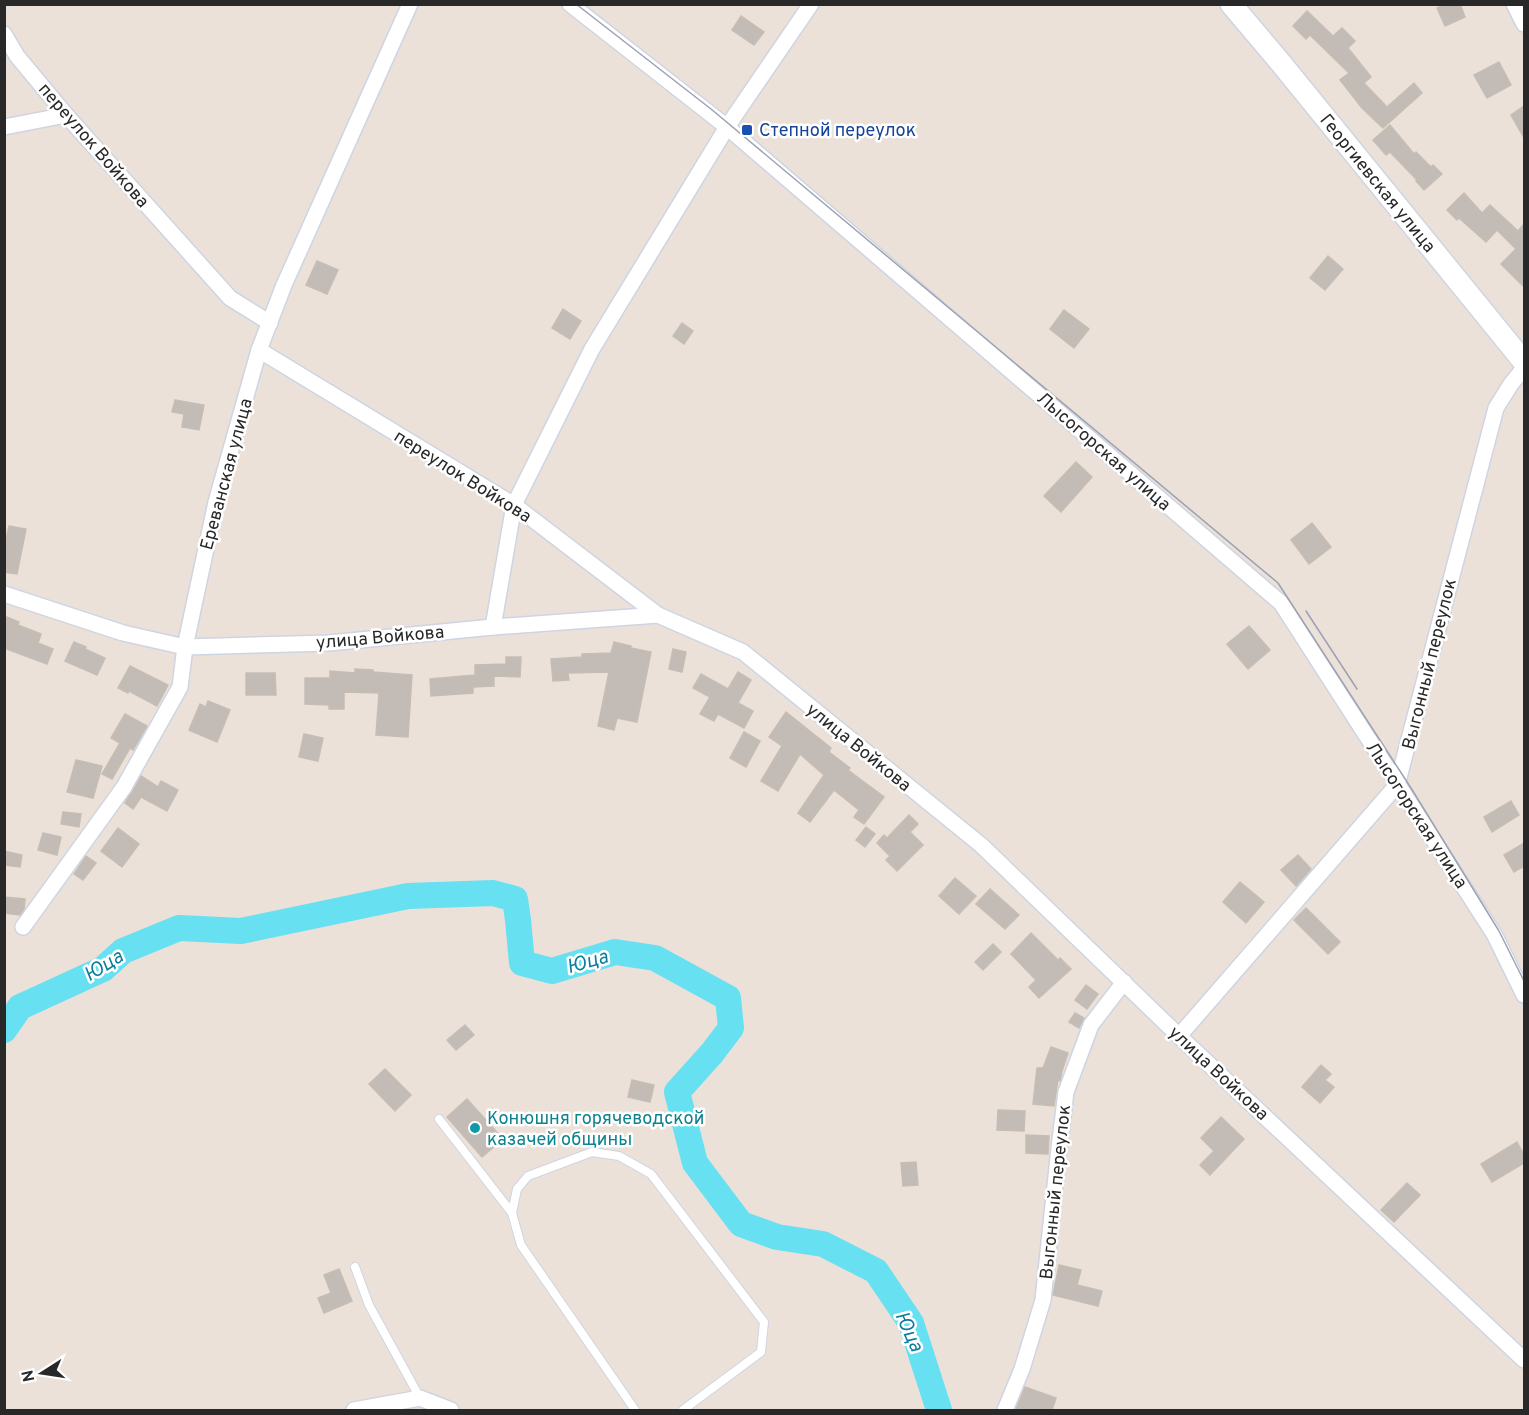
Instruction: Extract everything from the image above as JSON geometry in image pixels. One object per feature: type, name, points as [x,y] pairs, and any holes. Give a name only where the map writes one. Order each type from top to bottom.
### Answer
[{"type":"main road","name":"Георгиевская улица","points":[[1231,4],[1524,362]]},
{"type":"street","name":"Ереванская улица","points":[[23,927],[124,787],[180,687],[185,647],[216,502],[260,350],[284,285],[410,4]]},
{"type":"street","name":"Лысогорская улица","points":[[570,4],[728,127],[1281,603],[1494,934],[1524,995]]},
{"type":"street","points":[[493,627],[514,505],[592,349],[728,127],[811,4]]},
{"type":"street","points":[[1514,4],[1524,24]]},
{"type":"street","name":"переулок Войкова","points":[[4,33],[17,56],[66,115],[230,298],[270,323]]},
{"type":"street","points":[[4,127],[66,115]]},
{"type":"street","name":"переулок Войкова","points":[[260,350],[514,505],[658,615]]},
{"type":"street","name":"Выгонный переулок","points":[[1179,1036],[1398,785],[1496,408],[1524,368]]},
{"type":"street","name":"улица Войкова","points":[[4,594],[123,633],[185,647],[329,643],[493,627],[658,615],[743,652],[981,845],[1179,1036],[1524,1360]]},
{"type":"street","name":"Выгонный переулок","points":[[1005,1410],[1022,1369],[1043,1300],[1066,1092],[1092,1025],[1124,982]]},
{"type":"street","points":[[354,1410],[420,1398],[451,1410]]},
{"type":"lane","points":[[439,1119],[512,1213],[521,1245],[635,1410]]},
{"type":"lane","points":[[512,1213],[517,1189],[528,1176],[592,1152],[619,1156],[651,1173],[764,1322],[760,1352],[683,1410]]},
{"type":"lane","points":[[355,1266],[369,1305],[420,1398]]},
{"type":"building","points":[[1446,4],[1460,4],[1465,17],[1445,26],[1437,8]]},
{"type":"building","points":[[1307,11],[1333,36],[1342,28],[1355,41],[1348,48],[1371,77],[1364,83],[1387,107],[1414,83],[1422,93],[1383,128],[1362,108],[1340,80],[1349,73],[1310,35],[1306,39],[1293,26]]},
{"type":"building","points":[[741,16],[764,32],[754,45],[732,30]]},
{"type":"building","points":[[1499,62],[1511,85],[1487,98],[1474,75]]},
{"type":"building","points":[[1524,106],[1524,138],[1511,115]]},
{"type":"building","points":[[1390,125],[1414,154],[1416,152],[1442,174],[1424,190],[1390,152],[1386,155],[1373,140]]},
{"type":"building","points":[[1464,193],[1482,213],[1490,205],[1518,231],[1524,224],[1524,287],[1501,264],[1516,249],[1497,230],[1486,242],[1447,210]]},
{"type":"building","points":[[1328,256],[1343,269],[1325,290],[1310,278]]},
{"type":"building","points":[[317,261],[338,270],[327,294],[306,285]]},
{"type":"building","points":[[563,309],[581,321],[570,339],[552,328]]},
{"type":"building","points":[[1064,310],[1089,329],[1074,348],[1050,329]]},
{"type":"building","points":[[682,323],[693,331],[684,344],[673,336]]},
{"type":"building","points":[[175,400],[204,405],[199,430],[182,427],[184,414],[172,412]]},
{"type":"building","points":[[1076,462],[1092,477],[1061,512],[1044,496]]},
{"type":"building","points":[[1312,523],[1331,547],[1309,564],[1291,540]]},
{"type":"building","points":[[9,526],[26,529],[17,574],[4,572],[4,547]]},
{"type":"building","points":[[4,616],[19,622],[18,625],[41,634],[38,643],[53,649],[47,664],[4,648]]},
{"type":"building","points":[[1249,626],[1270,650],[1248,669],[1227,644]]},
{"type":"building","points":[[74,642],[105,658],[97,675],[65,661]]},
{"type":"building","points":[[614,642],[651,652],[637,722],[617,718],[614,730],[598,726],[609,672],[568,673],[569,680],[553,681],[551,659],[582,657],[582,654],[611,653]]},
{"type":"building","points":[[673,649],[686,652],[682,672],[669,669]]},
{"type":"building","points":[[506,657],[521,657],[520,677],[494,676],[494,686],[473,687],[473,693],[431,696],[430,679],[475,675],[475,665],[506,664]]},
{"type":"building","points":[[130,666],[168,685],[157,706],[129,691],[128,693],[118,688]]},
{"type":"building","points":[[355,669],[412,675],[408,737],[376,735],[379,693],[344,692],[344,709],[329,709],[329,705],[305,704],[305,678],[330,678],[330,671],[355,673]]},
{"type":"building","points":[[738,672],[751,680],[738,703],[753,711],[744,728],[718,714],[714,721],[700,714],[710,697],[693,688],[701,674],[728,689]]},
{"type":"building","points":[[246,673],[275,673],[276,695],[246,695]]},
{"type":"building","points":[[208,701],[230,710],[217,742],[189,730],[200,704],[206,707]]},
{"type":"building","points":[[786,712],[831,748],[829,752],[850,768],[848,770],[884,797],[864,824],[854,817],[859,810],[834,790],[810,822],[798,813],[824,775],[800,754],[778,791],[761,781],[782,746],[769,737]]},
{"type":"building","points":[[125,714],[147,726],[133,750],[130,748],[112,779],[102,774],[120,743],[111,738]]},
{"type":"building","points":[[744,732],[760,741],[746,767],[730,758]]},
{"type":"building","points":[[304,734],[323,738],[318,761],[299,757]]},
{"type":"building","points":[[76,760],[102,766],[93,798],[67,792]]},
{"type":"building","points":[[141,776],[158,787],[161,781],[178,790],[167,811],[141,797],[133,809],[125,803]]},
{"type":"building","points":[[1511,801],[1519,815],[1492,832],[1484,817]]},
{"type":"building","points":[[63,812],[81,814],[79,827],[61,824]]},
{"type":"building","points":[[909,815],[918,824],[910,832],[923,845],[897,871],[886,860],[890,856],[877,843],[884,835],[887,838]]},
{"type":"building","points":[[866,827],[875,834],[865,847],[856,840]]},
{"type":"building","points":[[118,828],[139,844],[122,867],[101,851]]},
{"type":"building","points":[[43,833],[61,837],[57,855],[38,850]]},
{"type":"building","points":[[1524,843],[1524,866],[1514,872],[1504,855]]},
{"type":"building","points":[[4,851],[22,855],[20,867],[4,865]]},
{"type":"building","points":[[1298,855],[1311,869],[1296,886],[1281,870]]},
{"type":"building","points":[[86,856],[96,863],[83,880],[74,874]]},
{"type":"building","points":[[955,878],[976,896],[959,914],[939,896]]},
{"type":"building","points":[[1240,882],[1264,902],[1246,923],[1223,902]]},
{"type":"building","points":[[990,889],[1019,915],[1005,929],[976,904]]},
{"type":"building","points":[[4,897],[25,899],[24,909],[20,915],[4,913]]},
{"type":"building","points":[[1306,908],[1340,942],[1328,954],[1294,920]]},
{"type":"building","points":[[1031,933],[1058,960],[1060,958],[1071,969],[1039,998],[1029,987],[1036,980],[1011,954]]},
{"type":"building","points":[[993,944],[1001,952],[983,970],[975,962]]},
{"type":"building","points":[[1086,985],[1098,994],[1087,1009],[1075,1000]]},
{"type":"building","points":[[1075,1013],[1084,1018],[1079,1028],[1069,1022]]},
{"type":"building","points":[[465,1025],[474,1035],[456,1050],[447,1040]]},
{"type":"building","points":[[1051,1047],[1068,1053],[1060,1081],[1058,1080],[1054,1106],[1033,1104],[1037,1068],[1043,1068]]},
{"type":"building","points":[[1321,1065],[1331,1074],[1325,1080],[1334,1087],[1320,1103],[1302,1087]]},
{"type":"building","points":[[385,1069],[411,1095],[395,1111],[369,1084]]},
{"type":"building","points":[[632,1080],[654,1085],[650,1102],[628,1097]]},
{"type":"building","name":"Конюшня горячеводской казачей общины","points":[[467,1099],[503,1139],[482,1157],[447,1117]]},
{"type":"building","points":[[998,1110],[1025,1111],[1024,1131],[997,1130]]},
{"type":"building","points":[[1221,1117],[1244,1139],[1210,1175],[1200,1165],[1214,1151],[1201,1138]]},
{"type":"building","points":[[1026,1135],[1049,1136],[1048,1154],[1026,1153]]},
{"type":"building","points":[[1517,1142],[1524,1155],[1524,1163],[1492,1182],[1481,1164]]},
{"type":"building","points":[[916,1162],[918,1185],[903,1186],[901,1163]]},
{"type":"building","points":[[1407,1183],[1420,1195],[1394,1222],[1381,1210]]},
{"type":"building","points":[[1059,1265],[1081,1270],[1077,1285],[1102,1291],[1098,1306],[1053,1295]]},
{"type":"building","points":[[339,1269],[352,1301],[324,1313],[318,1298],[331,1293],[324,1275]]},
{"type":"building","points":[[1025,1387],[1056,1398],[1052,1410],[1016,1409]]},
{"type":"waterway","name":"Юца","points":[[4,1030],[20,1007],[103,969],[123,951],[179,928],[241,931],[408,896],[493,893],[515,899],[522,963],[552,971],[615,952],[655,958],[728,998],[731,1028],[677,1092],[695,1163],[741,1224],[777,1237],[823,1244],[876,1271],[911,1323],[939,1410]]},
{"type":"tram line","points":[[576,4],[711,109],[1278,583],[1411,788],[1499,931],[1524,981]]},
{"type":"tram line","points":[[1306,611],[1357,689]]},
{"type":"place","name":"Степной переулок","points":[[747,130]]},
{"type":"place","name":"Конюшня горячеводской казачей общины","points":[[475,1128]]}]
